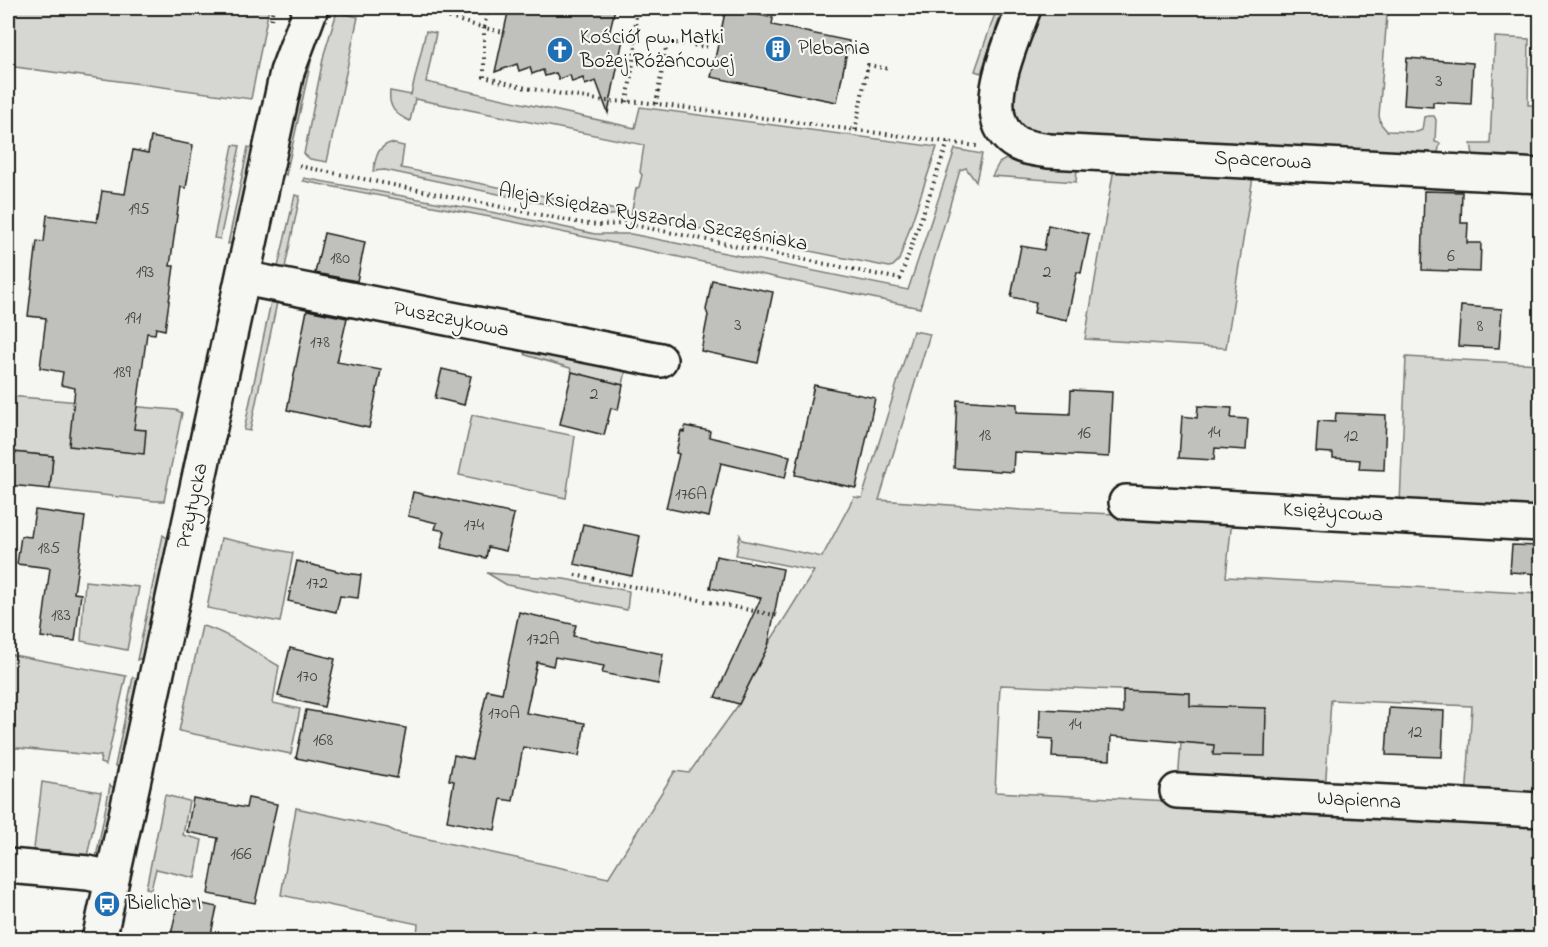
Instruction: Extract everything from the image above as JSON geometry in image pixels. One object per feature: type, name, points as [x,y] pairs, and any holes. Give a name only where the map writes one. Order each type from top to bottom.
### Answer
[{"type":"street","name":"Przytycka","points":[[287,72],[291,8]]},
{"type":"street","name":"Przytycka","points":[[99,939],[287,72],[310,8]]},
{"type":"street","points":[[991,134],[1000,75],[1024,8]]},
{"type":"street","name":"Spacerowa","points":[[991,134],[1006,134],[1015,143],[1049,151],[1540,176]]},
{"type":"street","name":"Puszczykowa","points":[[243,279],[660,360]]},
{"type":"street","name":"Księżycowa","points":[[1126,502],[1540,524]]},
{"type":"street","name":"Wapienna","points":[[1177,791],[1540,810]]},
{"type":"street","points":[[8,866],[97,874],[112,878]]},
{"type":"path","points":[[396,8],[440,15],[504,32]]},
{"type":"path","points":[[488,8],[484,28],[484,77],[526,88],[604,101],[656,104],[948,142],[991,134]]},
{"type":"path","points":[[627,102],[635,50],[636,10],[634,8]]},
{"type":"path","points":[[656,104],[667,42],[707,48]]},
{"type":"path","points":[[855,130],[868,65],[889,69]]},
{"type":"path","name":"Aleja Księdza Ryszarda Szczęśniaka","points":[[293,165],[581,223],[628,224],[900,279],[948,142]]},
{"type":"path","points":[[575,575],[779,616]]},
{"type":"shaded area","points":[[8,8],[269,8],[251,99],[8,66]]},
{"type":"shaded area","points":[[997,8],[1003,8],[981,73],[975,71]]},
{"type":"shaded area","points":[[1039,8],[1395,8],[1387,15],[1379,116],[1381,124],[1387,131],[1417,132],[1422,130],[1424,117],[1434,116],[1436,120],[1435,142],[1440,143],[1437,157],[1091,140],[1036,133],[1026,128],[1017,118],[1014,103],[1017,76]]},
{"type":"shaded area","points":[[337,12],[358,17],[327,162],[310,159],[304,154],[324,54]]},
{"type":"shaded area","points":[[322,18],[286,175],[282,171],[308,55]]},
{"type":"shaded area","points":[[426,31],[436,33],[426,82],[635,128],[640,107],[937,147],[899,260],[889,267],[631,215],[636,189],[639,187],[642,175],[640,172],[644,145],[415,99],[410,121],[405,119],[394,110],[390,102],[390,91],[411,95]]},
{"type":"shaded area","points":[[1495,37],[1529,39],[1528,105],[1540,105],[1540,163],[1474,160],[1471,144],[1490,144]]},
{"type":"shaded area","points":[[390,143],[404,146],[401,168],[621,211],[619,214],[602,216],[385,170],[373,171],[379,151]]},
{"type":"shaded area","points":[[233,145],[240,146],[220,239],[214,238]]},
{"type":"shaded area","points":[[248,147],[254,149],[234,242],[228,244]]},
{"type":"shaded area","points":[[955,149],[982,154],[976,182],[966,168],[960,170],[920,308],[495,218],[303,181],[304,178],[507,215],[595,234],[631,234],[908,290]]},
{"type":"shaded area","points":[[1006,159],[1077,168],[1076,182],[992,176],[999,163]]},
{"type":"shaded area","points":[[1114,168],[1253,177],[1226,348],[1085,339]]},
{"type":"shaded area","points":[[295,195],[300,196],[284,272],[277,271]]},
{"type":"shaded area","points":[[279,293],[250,431],[244,430],[272,297]]},
{"type":"shaded area","points":[[913,331],[930,334],[879,500],[1022,510],[1232,519],[1226,577],[1540,594],[1540,939],[449,940],[417,935],[418,924],[281,895],[296,808],[608,878],[675,771],[689,773],[739,704],[771,640],[814,571],[736,555],[740,535],[742,540],[822,557],[854,497],[862,498]],"holes":[[[1000,685],[1190,693],[1181,742],[1178,783],[1325,792],[1331,700],[1472,706],[1465,816],[995,792]]]},
{"type":"shaded area","points":[[522,348],[627,365],[623,385],[572,372],[570,368],[526,355]]},
{"type":"shaded area","points":[[1406,357],[1540,364],[1540,514],[1400,504]]},
{"type":"shaded area","points":[[8,396],[176,410],[182,413],[164,501],[50,489],[53,456],[13,452],[8,485]]},
{"type":"shaded area","points":[[472,415],[575,436],[566,498],[459,475]]},
{"type":"shaded area","points":[[163,535],[171,541],[146,656],[137,660]]},
{"type":"shaded area","points":[[221,538],[293,553],[280,622],[207,608]]},
{"type":"shaded area","points":[[487,573],[564,579],[629,591],[627,610],[507,585]]},
{"type":"shaded area","points":[[85,581],[139,587],[127,650],[81,641]]},
{"type":"shaded area","points":[[202,626],[231,638],[279,666],[273,703],[300,709],[291,754],[179,731]]},
{"type":"shaded area","points":[[8,654],[126,676],[106,765],[100,763],[101,756],[8,747]]},
{"type":"shaded area","points":[[133,677],[139,679],[121,765],[115,766]]},
{"type":"shaded area","points":[[42,782],[101,792],[86,861],[33,857]]},
{"type":"shaded area","points":[[110,785],[115,789],[100,859],[95,863]]},
{"type":"shaded area","points":[[165,795],[189,801],[183,835],[202,840],[195,878],[156,869],[151,889],[146,888]]},
{"type":"building","name":"Kościół pw. Matki Bożej Różańcowej","points":[[509,8],[615,8],[609,35],[623,39],[608,113],[596,81],[585,85],[583,78],[572,82],[570,75],[559,79],[556,73],[545,76],[543,70],[532,74],[530,67],[519,71],[517,64],[495,72]]},
{"type":"building","name":"Plebania","points":[[726,8],[773,18],[772,25],[849,41],[837,102],[711,77]]},
{"type":"building","points":[[1407,58],[1473,63],[1471,104],[1433,102],[1433,107],[1404,105]]},
{"type":"building","points":[[151,137],[193,145],[186,188],[181,187],[170,266],[174,266],[165,330],[156,328],[155,334],[147,333],[134,429],[146,430],[144,454],[69,446],[75,388],[61,385],[63,372],[40,368],[46,318],[28,316],[37,241],[44,242],[47,215],[97,222],[102,191],[125,194],[133,150],[148,153]]},
{"type":"building","points":[[1424,191],[1462,192],[1461,223],[1468,223],[1467,243],[1481,243],[1480,272],[1422,270]]},
{"type":"building","points":[[1048,225],[1089,234],[1081,273],[1077,272],[1067,320],[1034,313],[1036,302],[1011,297],[1021,246],[1044,250]]},
{"type":"building","points":[[324,233],[365,242],[357,281],[315,273]]},
{"type":"building","points":[[712,280],[773,292],[758,363],[701,351]]},
{"type":"building","points":[[1461,306],[1502,309],[1499,348],[1458,346]]},
{"type":"building","points":[[307,310],[347,318],[337,362],[381,370],[369,428],[287,410]]},
{"type":"building","points":[[442,369],[471,376],[464,405],[435,398]]},
{"type":"building","points":[[572,372],[623,385],[618,410],[611,408],[604,435],[560,424]]},
{"type":"building","points":[[814,385],[875,398],[856,488],[795,475]]},
{"type":"building","points":[[1071,390],[1112,392],[1109,457],[1014,452],[1013,472],[954,468],[957,400],[1017,404],[1017,412],[1070,414]]},
{"type":"building","points":[[1198,406],[1232,408],[1231,418],[1248,419],[1246,450],[1215,448],[1214,460],[1179,458],[1182,416],[1197,418]]},
{"type":"building","points":[[1336,413],[1386,415],[1384,470],[1359,469],[1360,460],[1333,458],[1333,453],[1316,452],[1318,421],[1335,422]]},
{"type":"building","points":[[685,426],[710,431],[709,437],[790,456],[785,478],[721,463],[709,517],[666,508],[679,454],[676,453],[681,431],[684,432]]},
{"type":"building","points":[[13,452],[53,456],[50,489],[9,485]]},
{"type":"building","points":[[413,492],[514,514],[506,551],[488,547],[486,558],[441,548],[445,531],[435,529],[437,523],[408,516]]},
{"type":"building","points":[[35,510],[85,517],[74,593],[81,594],[75,641],[41,637],[50,568],[17,564],[21,536],[31,537]]},
{"type":"building","points":[[583,524],[640,536],[632,576],[574,564]]},
{"type":"building","points":[[1512,545],[1540,546],[1540,574],[1510,572]]},
{"type":"building","points":[[716,556],[783,569],[768,646],[739,704],[715,697],[761,598],[710,588]]},
{"type":"building","points":[[297,561],[361,575],[358,598],[340,596],[336,612],[288,601]]},
{"type":"building","points":[[519,612],[576,625],[573,636],[663,654],[658,684],[602,673],[604,666],[555,657],[553,666],[537,662],[526,713],[585,723],[579,756],[523,747],[513,801],[501,799],[495,830],[447,821],[454,781],[449,780],[454,755],[472,759],[487,690],[502,693]]},
{"type":"building","points":[[290,648],[335,659],[324,707],[278,696]]},
{"type":"building","points":[[1123,690],[1190,693],[1190,706],[1266,708],[1265,756],[1213,755],[1214,745],[1111,736],[1110,760],[1052,757],[1053,739],[1039,738],[1040,709],[1123,713]]},
{"type":"building","points":[[1389,708],[1444,711],[1442,757],[1386,755]]},
{"type":"building","points":[[306,710],[406,728],[397,778],[296,758]]},
{"type":"building","points":[[193,798],[246,808],[248,798],[277,804],[255,903],[208,894],[218,838],[187,832]]},
{"type":"building","points":[[179,899],[217,907],[210,939],[170,939]]},
{"type":"place","name":"Plebania","points":[[778,49]]},
{"type":"place","name":"Kościół pw. Matki Bożej Różańcowej","points":[[560,50]]},
{"type":"place","name":"Bielicha I","points":[[107,904]]}]
